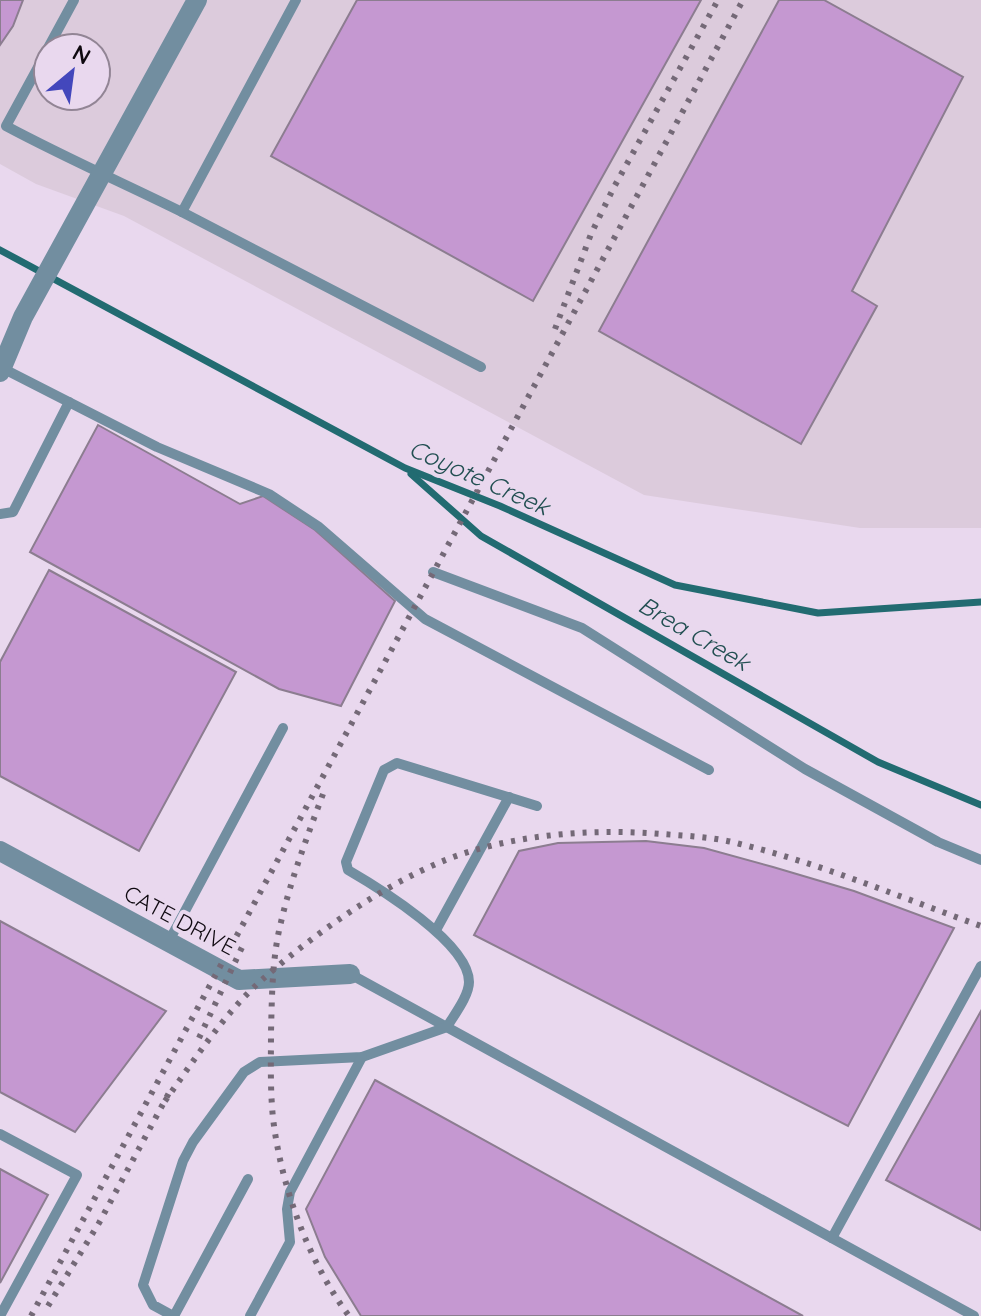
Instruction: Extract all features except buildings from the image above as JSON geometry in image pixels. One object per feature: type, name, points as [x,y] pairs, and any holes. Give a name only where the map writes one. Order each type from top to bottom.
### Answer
[{"type":"street","points":[[1,369],[23,317],[197,0]]},
{"type":"street","name":"CATE DRIVE","points":[[0,851],[239,980],[350,974]]},
{"type":"lane","points":[[57,32],[74,0]]},
{"type":"lane","points":[[182,212],[296,0]]},
{"type":"lane","points":[[32,78],[6,126],[67,159],[102,172],[182,212],[481,367]]},
{"type":"lane","points":[[1,369],[157,447],[269,494],[319,527],[425,619],[709,770]]},
{"type":"lane","points":[[0,514],[13,512],[69,402]]},
{"type":"lane","points":[[433,572],[582,628],[805,769],[938,842],[981,860]]},
{"type":"lane","points":[[169,941],[283,728]]},
{"type":"lane","points":[[248,1179],[173,1316],[153,1305],[143,1285],[183,1161],[237,1079],[260,1062],[362,1057],[447,1027],[469,985],[467,970],[436,930],[348,870],[346,862],[384,770],[397,763],[537,806]]},
{"type":"lane","points":[[436,930],[509,797]]},
{"type":"lane","points":[[832,1238],[981,966]]},
{"type":"lane","points":[[350,974],[974,1316]]},
{"type":"lane","points":[[250,1316],[290,1242],[287,1209],[290,1192],[362,1057]]},
{"type":"lane","points":[[0,1134],[77,1175],[0,1316]]},
{"type":"shaded area","points":[[0,0],[981,0],[981,528],[860,528],[644,495],[124,216],[36,184],[0,164]]},
{"type":"waterway","name":"Coyote Creek","points":[[0,250],[405,468],[500,506],[675,585],[818,613],[981,602]]},
{"type":"waterway","name":"Brea Creek","points":[[411,474],[481,536],[878,762],[981,805]]},
{"type":"railway","points":[[555,329],[591,234],[614,187],[718,0]]},
{"type":"railway","points":[[31,1316],[743,0]]},
{"type":"railway","points":[[323,794],[294,874],[278,936],[272,990],[271,1096],[282,1170],[299,1222],[321,1271],[349,1316]]},
{"type":"railway","points":[[165,1101],[236,1006],[310,940],[391,886],[448,859],[497,844],[592,832],[721,840],[831,871],[981,926]]},
{"type":"railway","points":[[199,1038],[245,941]]},
{"type":"railway","points":[[48,1306],[99,1223],[170,1091]]}]
